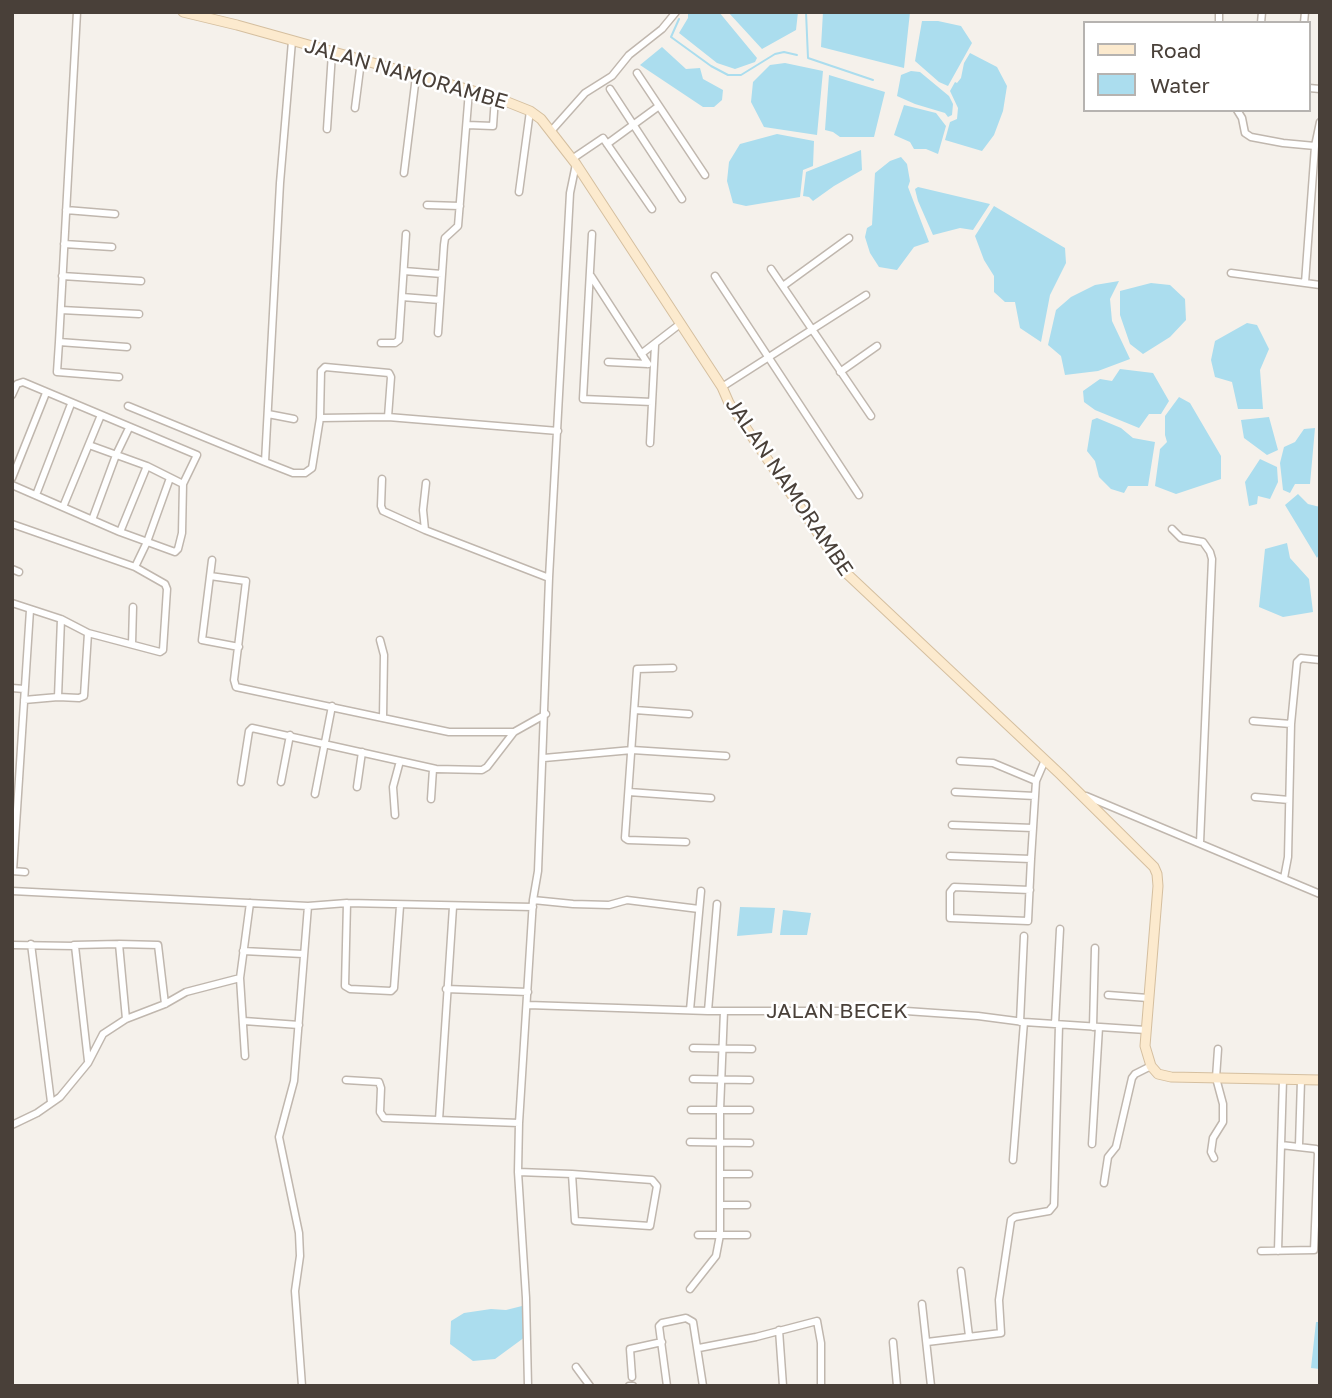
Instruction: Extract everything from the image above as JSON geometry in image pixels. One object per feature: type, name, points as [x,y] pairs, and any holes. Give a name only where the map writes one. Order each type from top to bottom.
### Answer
[{"type":"main road","name":"JALAN NAMORAMBE","points":[[183,12],[495,97],[530,111],[552,130],[722,387],[729,403],[843,570],[1149,861],[1157,874],[1146,1031],[1146,1055],[1151,1066]]},
{"type":"main road","points":[[1151,1066],[1165,1077],[1320,1080]]},
{"type":"street","points":[[77,12],[57,372],[119,377]]},
{"type":"street","points":[[552,130],[585,93],[612,76],[629,55],[653,37],[676,12]]},
{"type":"street","points":[[265,462],[280,183],[292,41]]},
{"type":"street","points":[[327,129],[332,53]]},
{"type":"street","points":[[355,108],[361,61]]},
{"type":"street","points":[[637,72],[705,175]]},
{"type":"street","points":[[404,173],[416,76]]},
{"type":"street","points":[[610,89],[682,199]]},
{"type":"street","points":[[438,334],[445,239],[456,230],[460,206],[469,91]]},
{"type":"street","points":[[467,125],[493,126],[495,97]]},
{"type":"street","points":[[607,144],[660,106]]},
{"type":"street","points":[[519,192],[530,111]]},
{"type":"street","points":[[1238,112],[1245,133],[1251,137],[1317,150]]},
{"type":"street","points":[[1305,283],[1320,122]]},
{"type":"street","points":[[528,1386],[526,1298],[518,1172],[519,1123],[533,903],[538,871],[549,579],[574,161],[603,138],[652,209]]},
{"type":"street","points":[[426,205],[460,206]]},
{"type":"street","points":[[66,211],[115,214]]},
{"type":"street","points":[[381,343],[395,343],[398,340],[406,234]]},
{"type":"street","points":[[592,234],[583,399],[652,402]]},
{"type":"street","points":[[783,286],[849,238]]},
{"type":"street","points":[[64,243],[112,247]]},
{"type":"street","points":[[771,269],[871,416]]},
{"type":"street","points":[[404,271],[442,274]]},
{"type":"street","points":[[1231,273],[1320,285]]},
{"type":"street","points":[[590,275],[641,354],[651,364]]},
{"type":"street","points":[[62,276],[141,281]]},
{"type":"street","points":[[715,276],[859,495]]},
{"type":"street","points":[[722,387],[866,295]]},
{"type":"street","points":[[402,297],[440,300]]},
{"type":"street","points":[[61,310],[139,314]]},
{"type":"street","points":[[641,354],[680,324]]},
{"type":"street","points":[[59,342],[127,347]]},
{"type":"street","points":[[650,443],[651,364],[655,345]]},
{"type":"street","points":[[840,372],[877,346]]},
{"type":"street","points":[[608,362],[651,364]]},
{"type":"street","points":[[128,406],[293,473],[309,471],[314,465],[320,418],[321,371],[327,366],[389,373],[388,417]]},
{"type":"street","points":[[12,395],[20,382],[197,456],[183,484],[182,533],[178,550],[175,552],[120,532],[12,485]]},
{"type":"street","points":[[12,478],[46,393]]},
{"type":"street","points":[[36,495],[71,404]]},
{"type":"street","points":[[268,414],[293,419]]},
{"type":"street","points":[[64,508],[101,415]]},
{"type":"street","points":[[320,418],[388,417],[558,431]]},
{"type":"street","points":[[92,520],[129,428]]},
{"type":"street","points":[[89,445],[147,466],[183,484]]},
{"type":"street","points":[[120,532],[147,466]]},
{"type":"street","points":[[135,568],[170,478]]},
{"type":"street","points":[[382,479],[382,509],[425,530],[549,579]]},
{"type":"street","points":[[425,530],[423,510],[426,483]]},
{"type":"street","points":[[12,524],[135,568],[167,588],[163,650],[160,652],[88,633],[61,619],[12,603]]},
{"type":"street","points":[[1172,529],[1181,538],[1203,542],[1212,559],[1200,843]]},
{"type":"street","points":[[212,560],[202,640],[239,647]]},
{"type":"street","points":[[210,576],[246,581],[234,680],[236,687],[457,733],[514,732]]},
{"type":"street","points":[[132,644],[133,607]]},
{"type":"street","points":[[25,872],[13,871],[15,780],[21,749],[30,610]]},
{"type":"street","points":[[58,697],[61,619]]},
{"type":"street","points":[[24,700],[79,698],[85,694],[88,633]]},
{"type":"street","points":[[380,640],[384,655],[383,718]]},
{"type":"street","points":[[1284,878],[1288,857],[1291,724],[1298,660],[1320,660]]},
{"type":"street","points":[[673,668],[638,667],[626,839],[686,842]]},
{"type":"street","points":[[12,688],[24,688]]},
{"type":"street","points":[[315,794],[332,706]]},
{"type":"street","points":[[635,710],[689,714]]},
{"type":"street","points":[[241,782],[250,729],[255,727],[433,769],[485,769],[514,732],[545,714]]},
{"type":"street","points":[[12,719],[23,719]]},
{"type":"street","points":[[1253,721],[1291,724]]},
{"type":"street","points":[[281,782],[290,735]]},
{"type":"street","points":[[12,749],[21,749]]},
{"type":"street","points":[[544,758],[632,750],[726,756]]},
{"type":"street","points":[[357,787],[362,752]]},
{"type":"street","points":[[1030,890],[954,887],[950,892],[950,918],[1028,921],[1030,890],[1031,859],[1035,796],[1035,781],[1045,760]]},
{"type":"street","points":[[395,815],[393,787],[400,761]]},
{"type":"street","points":[[960,761],[993,762],[1035,781]]},
{"type":"street","points":[[431,799],[433,769]]},
{"type":"street","points":[[629,792],[711,798]]},
{"type":"street","points":[[955,792],[1035,796]]},
{"type":"street","points":[[1079,794],[1320,894]]},
{"type":"street","points":[[1255,797],[1289,800]]},
{"type":"street","points":[[952,825],[1033,828]]},
{"type":"street","points":[[950,856],[1031,859]]},
{"type":"street","points":[[12,891],[308,906],[347,903],[453,907],[533,903],[597,905],[627,900],[699,909]]},
{"type":"street","points":[[690,1010],[701,891]]},
{"type":"street","points":[[245,1056],[240,978],[250,903]]},
{"type":"street","points":[[347,903],[345,986],[350,989],[394,989],[400,906]]},
{"type":"street","points":[[708,1011],[718,904]]},
{"type":"street","points":[[302,1386],[295,1292],[300,1256],[299,1234],[279,1137],[293,1085],[308,906]]},
{"type":"street","points":[[439,1120],[453,907]]},
{"type":"street","points":[[927,1342],[998,1333],[1002,1330],[999,1300],[1012,1220],[1014,1217],[1049,1211],[1054,1205],[1060,929]]},
{"type":"street","points":[[1013,1160],[1022,1022],[1024,936]]},
{"type":"street","points":[[31,944],[51,1102]]},
{"type":"street","points":[[119,944],[126,1019]]},
{"type":"street","points":[[12,945],[158,945],[165,1004]]},
{"type":"street","points":[[74,945],[77,950],[88,1063]]},
{"type":"street","points":[[1092,1144],[1096,1027],[1095,948]]},
{"type":"street","points":[[243,951],[303,954]]},
{"type":"street","points":[[12,1125],[37,1113],[60,1097],[88,1063],[103,1034],[126,1019],[187,992],[240,978]]},
{"type":"street","points":[[446,989],[528,992]]},
{"type":"street","points":[[1108,995],[1148,998]]},
{"type":"street","name":"JALAN BECEK","points":[[528,1005],[708,1011],[906,1011],[1146,1031]]},
{"type":"street","points":[[690,1289],[716,1256],[720,1235],[720,1110],[724,1011]]},
{"type":"street","points":[[244,1021],[299,1025]]},
{"type":"street","points":[[693,1048],[752,1049]]},
{"type":"street","points":[[1214,1158],[1211,1152],[1213,1138],[1223,1122],[1224,1108],[1216,1078],[1218,1049]]},
{"type":"street","points":[[1104,1183],[1108,1157],[1116,1147],[1132,1078],[1151,1066]]},
{"type":"street","points":[[693,1079],[750,1080]]},
{"type":"street","points":[[1278,1251],[1283,1079]]},
{"type":"street","points":[[346,1080],[379,1082],[380,1112],[384,1118],[519,1123]]},
{"type":"street","points":[[1299,1145],[1301,1080]]},
{"type":"street","points":[[691,1110],[750,1110]]},
{"type":"street","points":[[690,1142],[750,1143]]},
{"type":"street","points":[[1261,1251],[1312,1252],[1315,1248],[1317,1150],[1299,1145],[1281,1145]]},
{"type":"street","points":[[518,1172],[572,1174],[652,1180],[657,1186],[650,1226],[575,1221],[572,1174]]},
{"type":"street","points":[[721,1174],[749,1174]]},
{"type":"street","points":[[720,1205],[747,1205]]},
{"type":"street","points":[[698,1235],[747,1235]]},
{"type":"street","points":[[961,1271],[969,1336]]},
{"type":"street","points":[[922,1304],[931,1386]]},
{"type":"street","points":[[667,1386],[659,1326],[662,1323],[691,1318],[699,1348],[703,1386]]},
{"type":"street","points":[[699,1348],[756,1337],[815,1321],[819,1323],[821,1386]]},
{"type":"street","points":[[779,1330],[783,1386]]},
{"type":"street","points":[[632,1377],[629,1349],[662,1342]]},
{"type":"street","points":[[893,1342],[897,1386]]},
{"type":"street","points":[[576,1367],[590,1386]]},
{"type":"water","points":[[688,12],[719,12],[757,58],[755,62],[735,69],[717,63],[679,33],[688,18]]},
{"type":"water","points":[[728,12],[798,12],[796,30],[762,49]]},
{"type":"water","points":[[823,12],[910,12],[904,68],[821,47]]},
{"type":"water","points":[[922,21],[961,26],[972,43],[948,86],[939,82],[915,61]]},
{"type":"water","points":[[662,47],[686,69],[700,68],[703,79],[723,90],[722,100],[714,107],[703,107],[640,65]]},
{"type":"water","points":[[970,53],[997,67],[1007,86],[1003,111],[994,135],[982,151],[945,140],[950,122],[957,119],[958,108],[950,91],[961,78],[964,63]]},
{"type":"water","points":[[785,63],[823,71],[817,135],[764,127],[751,102],[753,82],[770,65]]},
{"type":"water","points":[[911,71],[920,72],[949,96],[953,104],[952,115],[948,117],[945,113],[897,96],[901,75]]},
{"type":"water","points":[[829,75],[885,92],[874,137],[840,137],[825,130]]},
{"type":"water","points":[[904,105],[936,113],[946,126],[938,154],[926,149],[914,149],[910,142],[894,135]]},
{"type":"water","points":[[777,134],[814,141],[813,166],[803,170],[800,197],[746,206],[733,203],[727,181],[729,162],[740,144]]},
{"type":"water","points":[[861,150],[862,170],[813,201],[803,196],[806,172]]},
{"type":"water","points":[[901,157],[907,164],[910,181],[908,187],[929,242],[914,247],[897,270],[879,267],[870,253],[865,237],[867,228],[872,225],[875,173],[890,161]]},
{"type":"water","points":[[918,187],[990,204],[973,230],[960,228],[933,235],[918,201],[915,189]]},
{"type":"water","points":[[994,206],[1065,248],[1066,263],[1050,295],[1041,342],[1020,328],[1015,302],[1005,302],[994,292],[994,276],[984,260],[975,236]]},
{"type":"water","points":[[1119,281],[1110,299],[1112,321],[1130,359],[1098,371],[1065,375],[1061,356],[1048,345],[1056,310],[1071,297],[1095,285]]},
{"type":"water","points":[[1151,283],[1170,285],[1185,299],[1186,320],[1170,337],[1143,354],[1130,344],[1120,315],[1120,291]]},
{"type":"water","points":[[1247,323],[1257,325],[1269,349],[1260,370],[1263,409],[1238,409],[1232,382],[1215,377],[1211,360],[1215,341]]},
{"type":"water","points":[[1120,369],[1153,373],[1169,401],[1161,414],[1149,414],[1139,428],[1095,410],[1084,402],[1083,391],[1100,379],[1112,381]]},
{"type":"water","points":[[1179,397],[1190,403],[1221,456],[1221,479],[1176,494],[1155,486],[1160,449],[1167,442],[1165,416]]},
{"type":"water","points":[[1269,417],[1278,450],[1267,455],[1244,438],[1241,420]]},
{"type":"water","points":[[1097,418],[1121,428],[1133,438],[1155,442],[1148,486],[1128,486],[1124,493],[1111,489],[1099,477],[1095,461],[1087,451],[1092,420]]},
{"type":"water","points":[[1315,428],[1310,484],[1295,484],[1290,493],[1283,490],[1280,463],[1284,447],[1295,442],[1304,429]]},
{"type":"water","points":[[1260,459],[1277,467],[1278,482],[1270,499],[1258,496],[1257,504],[1249,506],[1245,482]]},
{"type":"water","points":[[1298,494],[1308,504],[1320,507],[1320,552],[1317,558],[1285,505]]},
{"type":"water","points":[[1287,543],[1290,558],[1309,579],[1313,612],[1283,617],[1259,607],[1265,549]]},
{"type":"water","points":[[740,907],[775,908],[772,933],[737,936]]},
{"type":"water","points":[[783,910],[811,913],[807,935],[780,935]]},
{"type":"water","points":[[522,1306],[525,1337],[495,1359],[473,1361],[450,1344],[451,1321],[464,1313]]},
{"type":"water","points":[[1316,1322],[1320,1322],[1320,1369],[1311,1368]]},
{"type":"waterway","points":[[806,12],[808,58],[873,80]]},
{"type":"waterway","points":[[679,19],[671,37],[728,75],[741,75],[775,54],[784,52],[797,55]]}]
